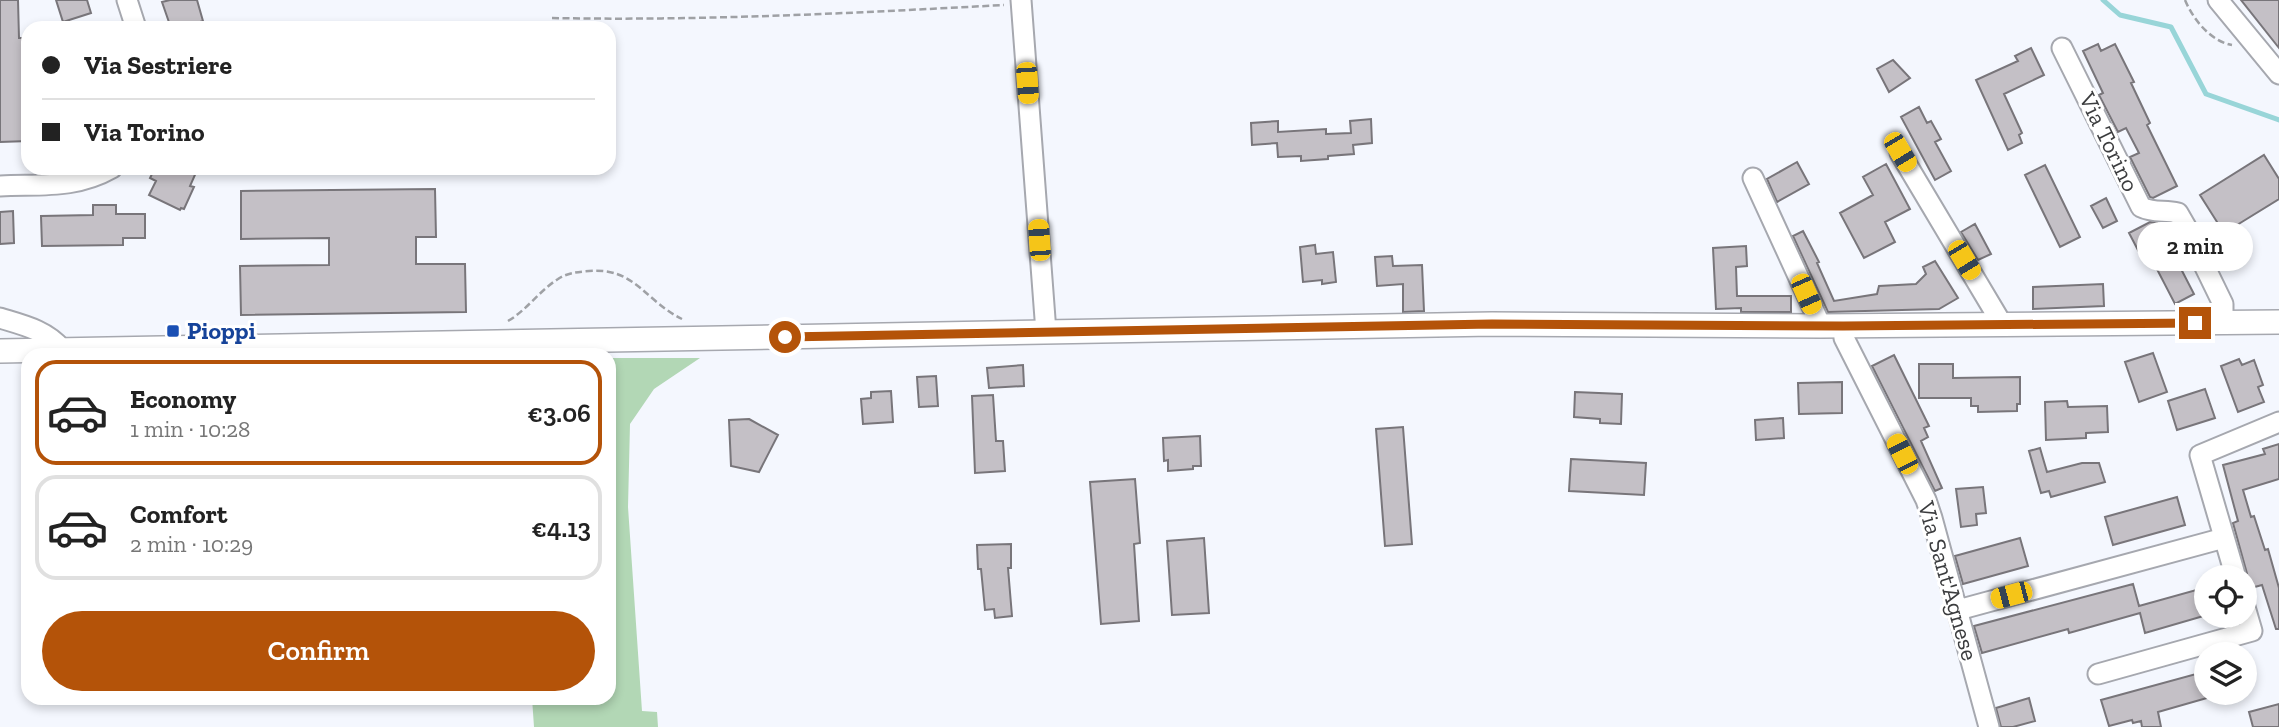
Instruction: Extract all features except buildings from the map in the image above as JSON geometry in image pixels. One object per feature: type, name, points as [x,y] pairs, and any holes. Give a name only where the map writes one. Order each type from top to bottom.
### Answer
[{"type":"main road","points":[[120,348],[1492,324],[1832,326],[2279,322]]},
{"type":"main road","points":[[0,351],[21,350]]},
{"type":"street","points":[[127,0],[134,21]]},
{"type":"street","points":[[2218,0],[2279,74]]},
{"type":"street","points":[[1021,2],[1046,332]]},
{"type":"street","name":"Via Torino","points":[[2062,48],[2141,206],[2152,213],[2164,210],[2178,213],[2197,246],[2223,304],[2223,323]]},
{"type":"street","points":[[1900,152],[2002,324]]},
{"type":"street","points":[[0,186],[78,183],[100,175]]},
{"type":"street","name":"Via Sant'Agnese","points":[[1753,178],[1832,326],[1844,338],[1926,500],[1989,727]]},
{"type":"street","points":[[0,318],[33,327],[54,340],[61,348]]},
{"type":"street","points":[[2232,565],[2200,455],[2279,422]]},
{"type":"street","points":[[1958,610],[2224,538]]},
{"type":"street","points":[[2098,674],[2252,631],[2251,628]]},
{"type":"path","points":[[2185,0],[2197,22],[2223,44],[2233,46]]},
{"type":"path","points":[[552,18],[636,20],[773,17],[1021,2]]},
{"type":"green space","points":[[616,358],[700,358],[654,389],[630,424],[628,507],[642,711],[657,712],[658,727],[534,727],[532,705],[616,705]]},
{"type":"waterway","points":[[2103,0],[2120,15],[2171,27],[2206,94],[2279,120]]},
{"type":"place","name":"Pioppi","points":[[173,331]]},
{"type":"route","points":[[785,337],[1492,324],[1843,326],[2195,323]]}]
